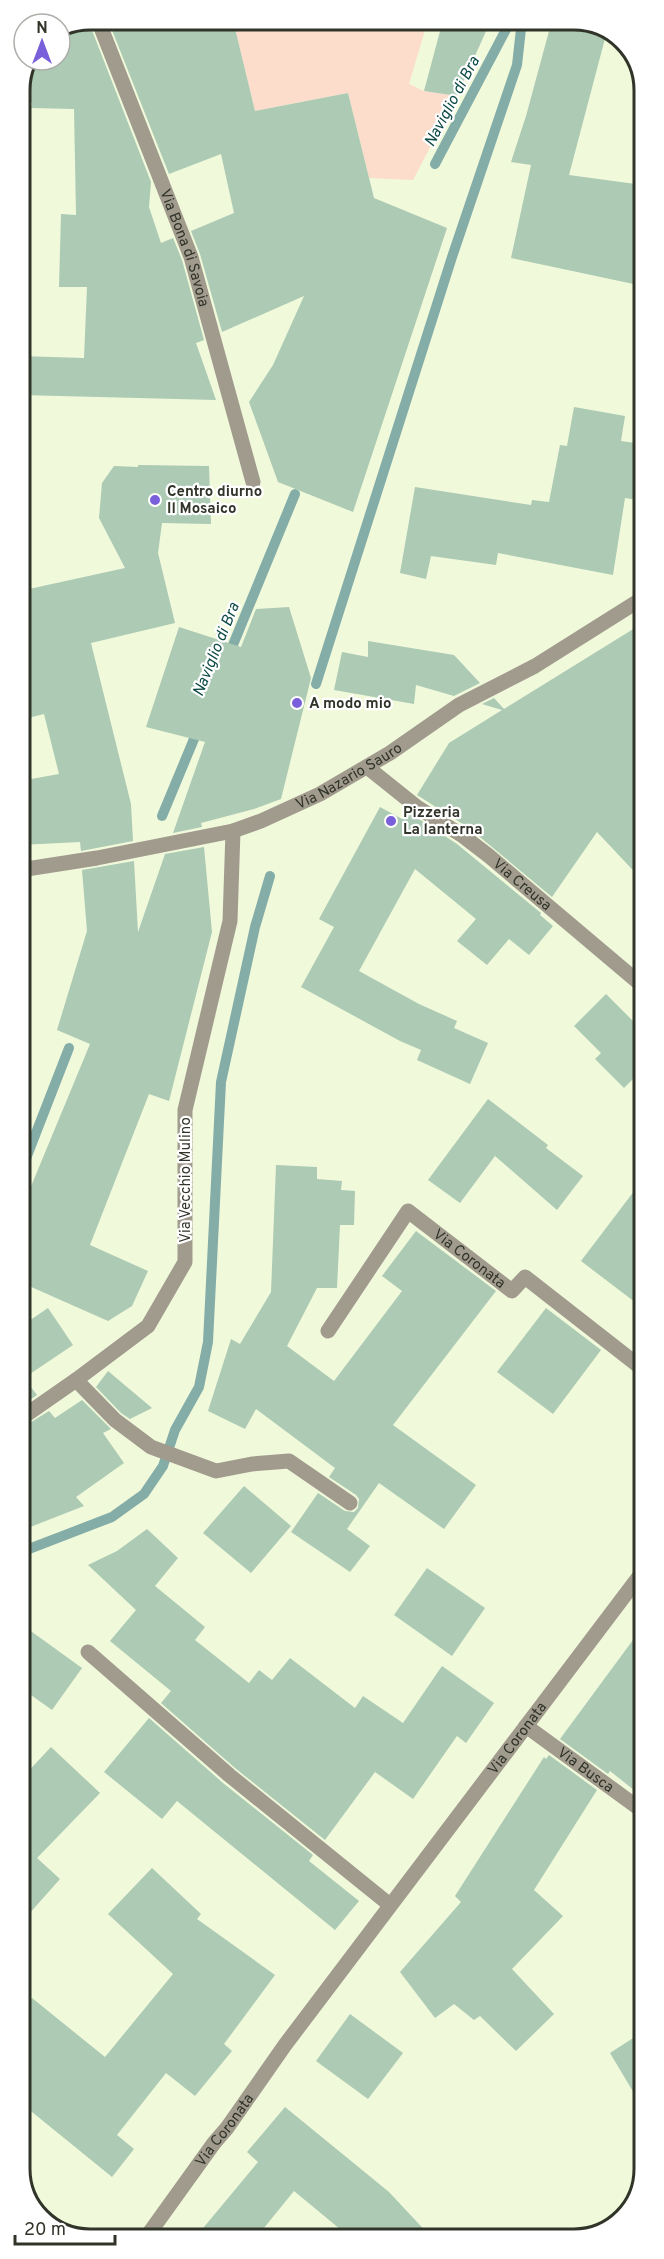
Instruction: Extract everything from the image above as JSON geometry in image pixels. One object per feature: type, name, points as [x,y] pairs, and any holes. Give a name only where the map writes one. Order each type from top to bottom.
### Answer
[{"type":"street","name":"Via Bona di Savoia","points":[[102,30],[191,257],[253,483]]},
{"type":"street","name":"Via Nazario Sauro","points":[[30,868],[98,858],[232,831],[261,821],[321,794],[367,767],[459,705],[535,666],[634,604]]},
{"type":"street","name":"Via Creusa","points":[[367,767],[417,807],[480,849],[634,979]]},
{"type":"street","name":"Via Vecchio Mulino","points":[[30,1412],[148,1326],[185,1262],[185,1110],[230,921],[232,831]]},
{"type":"street","name":"Via Coronata","points":[[328,1331],[408,1211],[512,1291],[525,1277],[634,1362]]},
{"type":"street","points":[[76,1380],[115,1420],[151,1447],[216,1471],[252,1464],[289,1461],[350,1503]]},
{"type":"street","name":"Via Coronata","points":[[152,2229],[285,2045],[634,1582]]},
{"type":"street","points":[[88,1652],[229,1775],[390,1905]]},
{"type":"street","name":"Via Busca","points":[[526,1726],[634,1805]]},
{"type":"shaded area","points":[[235,30],[425,30],[409,84],[424,91],[457,96],[413,180],[369,178],[348,93],[255,111]]},
{"type":"building","points":[[92,30],[151,182],[149,207],[161,243],[173,238],[182,260],[204,340],[196,343],[216,400],[30,395],[30,356],[84,358],[87,287],[59,287],[61,214],[76,215],[74,109],[31,108],[31,79],[33,72],[72,72],[72,33]]},
{"type":"building","points":[[112,30],[235,30],[255,111],[348,93],[374,198],[447,228],[353,512],[278,482],[249,402],[273,365],[304,296],[222,332],[200,254],[191,231],[234,213],[221,154],[169,174]]},
{"type":"building","points":[[440,30],[487,30],[457,96],[424,91]]},
{"type":"building","points":[[549,30],[585,31],[605,39],[569,175],[634,184],[634,284],[511,258],[531,165],[511,162]]},
{"type":"building","points":[[574,407],[625,416],[621,441],[634,443],[634,500],[625,498],[613,575],[498,553],[496,565],[431,556],[426,579],[400,573],[415,487],[531,505],[532,500],[549,502],[560,445],[567,446]]},
{"type":"building","points":[[138,465],[209,466],[211,524],[162,523],[158,553],[175,623],[91,643],[131,804],[133,841],[81,851],[80,842],[30,844],[30,779],[59,774],[44,714],[30,718],[30,589],[125,568],[99,518],[102,483],[114,466],[138,467]]},
{"type":"building","points":[[289,607],[311,678],[281,799],[254,809],[201,823],[202,827],[173,833],[205,742],[146,727],[179,627],[241,647],[256,609]]},
{"type":"building","points":[[634,629],[634,871],[597,832],[552,897],[469,828],[417,795],[449,743],[502,710],[482,704],[494,698],[504,709]]},
{"type":"building","points":[[368,641],[454,655],[480,683],[454,696],[416,685],[414,704],[334,690],[342,652],[368,657]]},
{"type":"building","points":[[380,807],[402,819],[407,811],[457,844],[541,913],[540,915],[553,926],[529,955],[509,939],[487,965],[457,941],[476,919],[415,869],[359,971],[419,1004],[457,1021],[454,1028],[488,1043],[470,1084],[417,1060],[421,1050],[301,987],[334,927],[319,919]]},
{"type":"building","points":[[204,847],[212,932],[169,1101],[149,1094],[90,1245],[148,1271],[132,1306],[108,1321],[30,1286],[30,1189],[90,1044],[57,1030],[87,931],[82,870],[134,861],[138,932],[165,854]]},
{"type":"building","points":[[606,994],[634,1022],[634,1078],[624,1088],[595,1059],[601,1053],[574,1026]]},
{"type":"building","points":[[488,1099],[548,1145],[546,1148],[583,1176],[557,1210],[495,1156],[460,1203],[428,1180]]},
{"type":"building","points":[[276,1165],[317,1167],[317,1179],[342,1181],[341,1190],[355,1191],[354,1225],[340,1225],[337,1288],[317,1288],[287,1346],[334,1381],[402,1291],[382,1276],[416,1231],[496,1291],[393,1425],[476,1485],[444,1529],[379,1483],[347,1529],[370,1546],[350,1572],[291,1532],[318,1493],[345,1511],[354,1512],[358,1508],[359,1499],[356,1495],[329,1477],[335,1468],[256,1409],[245,1429],[208,1411],[231,1339],[240,1344],[271,1292]]},
{"type":"building","points":[[634,1191],[634,1301],[581,1261]]},
{"type":"building","points":[[48,1308],[73,1345],[30,1374],[30,1320]]},
{"type":"building","points":[[546,1308],[601,1350],[553,1414],[497,1372]]},
{"type":"building","points":[[108,1371],[152,1408],[130,1419],[121,1413],[96,1387]]},
{"type":"building","points":[[30,1386],[37,1395],[30,1400]]},
{"type":"building","points":[[82,1400],[111,1429],[103,1433],[124,1463],[76,1497],[84,1506],[30,1527],[30,1423],[49,1411],[55,1418]]},
{"type":"building","points":[[244,1486],[291,1526],[251,1573],[203,1533]]},
{"type":"building","points":[[147,1529],[178,1558],[155,1586],[205,1627],[195,1640],[249,1683],[259,1670],[272,1680],[290,1658],[355,1708],[363,1696],[403,1723],[442,1666],[494,1703],[466,1743],[457,1736],[413,1799],[375,1772],[325,1840],[235,1768],[161,1703],[171,1691],[110,1641],[136,1610],[88,1565],[117,1551]]},
{"type":"building","points":[[427,1568],[485,1608],[452,1656],[394,1615]]},
{"type":"building","points":[[30,1630],[82,1668],[52,1710],[30,1694]]},
{"type":"building","points":[[634,1639],[634,1790],[610,1771],[608,1774],[560,1739]]},
{"type":"building","points":[[149,1718],[223,1783],[313,1855],[309,1861],[359,1901],[335,1930],[177,1801],[162,1819],[104,1772]]},
{"type":"building","points":[[51,1747],[100,1793],[37,1858],[60,1879],[30,1913],[30,1769]]},
{"type":"building","points":[[549,1755],[597,1790],[534,1890],[563,1916],[512,1969],[554,2014],[516,2051],[480,2016],[474,2020],[454,2004],[435,2018],[400,1972],[461,1902],[455,1896],[544,1757],[546,1759]]},
{"type":"building","points":[[152,1868],[201,1914],[197,1919],[275,1975],[224,2044],[232,2051],[195,2096],[166,2073],[117,2135],[134,2149],[112,2177],[30,2110],[30,2001],[32,1998],[105,2057],[173,1974],[108,1914]]},
{"type":"building","points":[[350,2014],[403,2053],[368,2099],[316,2061]]},
{"type":"building","points":[[634,2037],[634,2093],[610,2053]]},
{"type":"building","points":[[285,2107],[389,2192],[424,2229],[340,2229],[294,2191],[263,2229],[202,2229],[258,2162],[247,2152]]},
{"type":"waterway","name":"Naviglio di Bra","points":[[435,164],[506,30]]},
{"type":"waterway","points":[[316,684],[452,257],[517,65],[521,30]]},
{"type":"waterway","name":"Naviglio di Bra","points":[[228,657],[295,494]]},
{"type":"waterway","name":"Naviglio di Bra","points":[[162,816],[199,727]]},
{"type":"waterway","points":[[30,1549],[112,1517],[144,1494],[163,1466],[175,1430],[199,1387],[208,1342],[221,1082],[255,927],[270,876]]},
{"type":"waterway","name":"Naviglio di Bra","points":[[30,1148],[69,1048]]},
{"type":"place","name":"Centro diurno Il Mosaico","points":[[155,500]]},
{"type":"place","name":"A modo mio","points":[[297,703]]},
{"type":"place","name":"Pizzeria La lanterna","points":[[391,821]]}]
